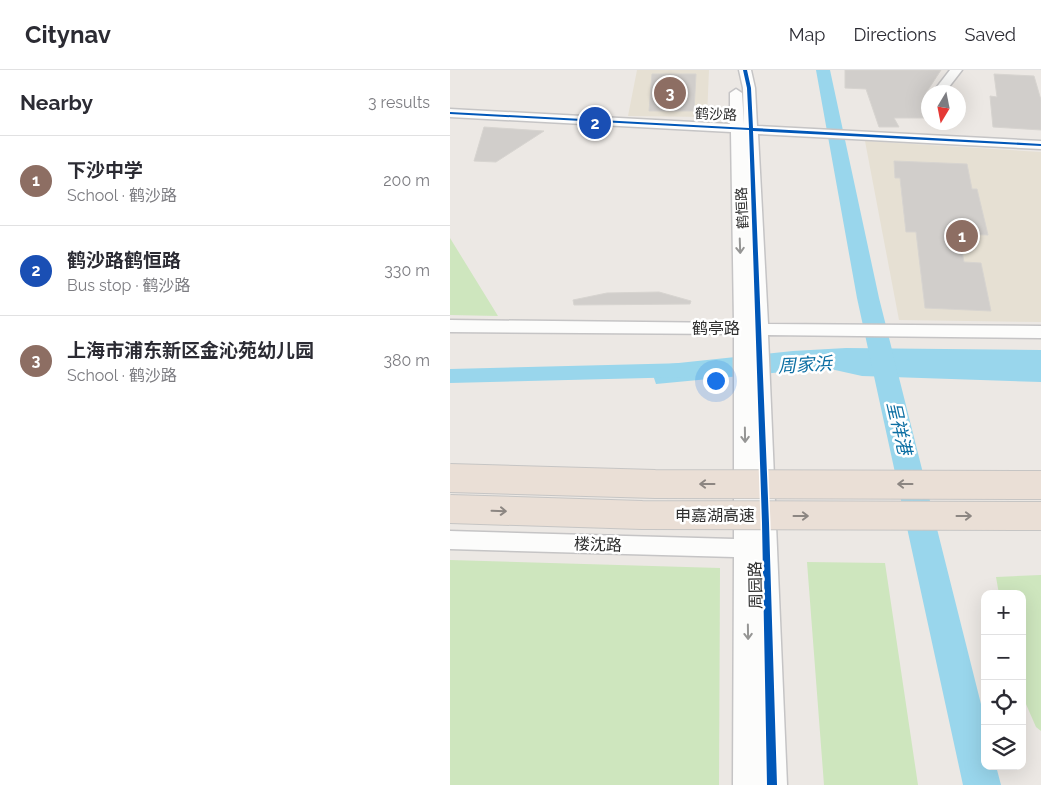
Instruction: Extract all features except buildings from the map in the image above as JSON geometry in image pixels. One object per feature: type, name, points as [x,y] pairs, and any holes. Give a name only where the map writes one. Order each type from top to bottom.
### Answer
[{"type":"highway","name":"申嘉湖高速","points":[[450,478],[655,484],[1041,485]]},
{"type":"highway","name":"申嘉湖高速","points":[[450,509],[642,515],[1041,516]]},
{"type":"street","name":"鹤恒路","points":[[734,70],[743,128],[753,386]]},
{"type":"street","name":"鹤恒路","points":[[743,128],[749,88],[745,70]]},
{"type":"street","points":[[944,85],[956,70]]},
{"type":"street","name":"鹤沙路","points":[[450,113],[1041,145]]},
{"type":"street","points":[[943,130],[945,140]]},
{"type":"street","name":"鹤亭路","points":[[450,326],[751,337],[849,330],[1041,332]]},
{"type":"street","name":"周园路","points":[[748,785],[746,548],[753,386]]},
{"type":"street","name":"周园路","points":[[753,386],[768,549],[772,785]]},
{"type":"street","name":"楼沈路","points":[[450,540],[746,548]]},
{"type":"shaded area","points":[[637,70],[709,70],[707,117],[628,116]]},
{"type":"shaded area","points":[[865,141],[1041,152],[1041,322],[899,320]]},
{"type":"green space","points":[[450,238],[498,316],[450,315]]},
{"type":"green space","points":[[450,560],[720,568],[719,785],[450,785]]},
{"type":"green space","points":[[807,562],[885,563],[918,785],[824,785]]},
{"type":"green space","points":[[1041,575],[1041,731],[1036,727],[1026,704],[1026,590],[998,590],[996,577]]},
{"type":"water","points":[[846,348],[1041,350],[1041,382],[862,376],[826,368],[656,384],[650,366],[793,351]]},
{"type":"waterway","name":"呈祥港","points":[[823,70],[868,298],[982,785]]},
{"type":"waterway","name":"周家浜","points":[[450,376],[688,370]]},
{"type":"cycle path","points":[[745,70],[749,88],[760,349],[772,785]]},
{"type":"cycle path","points":[[450,113],[1041,145]]},
{"type":"place","name":"上海市浦东新区金沁苑幼儿园","points":[[670,93]]},
{"type":"place","name":"鹤沙路鹤恒路","points":[[595,123]]},
{"type":"place","name":"下沙中学","points":[[962,236]]}]
